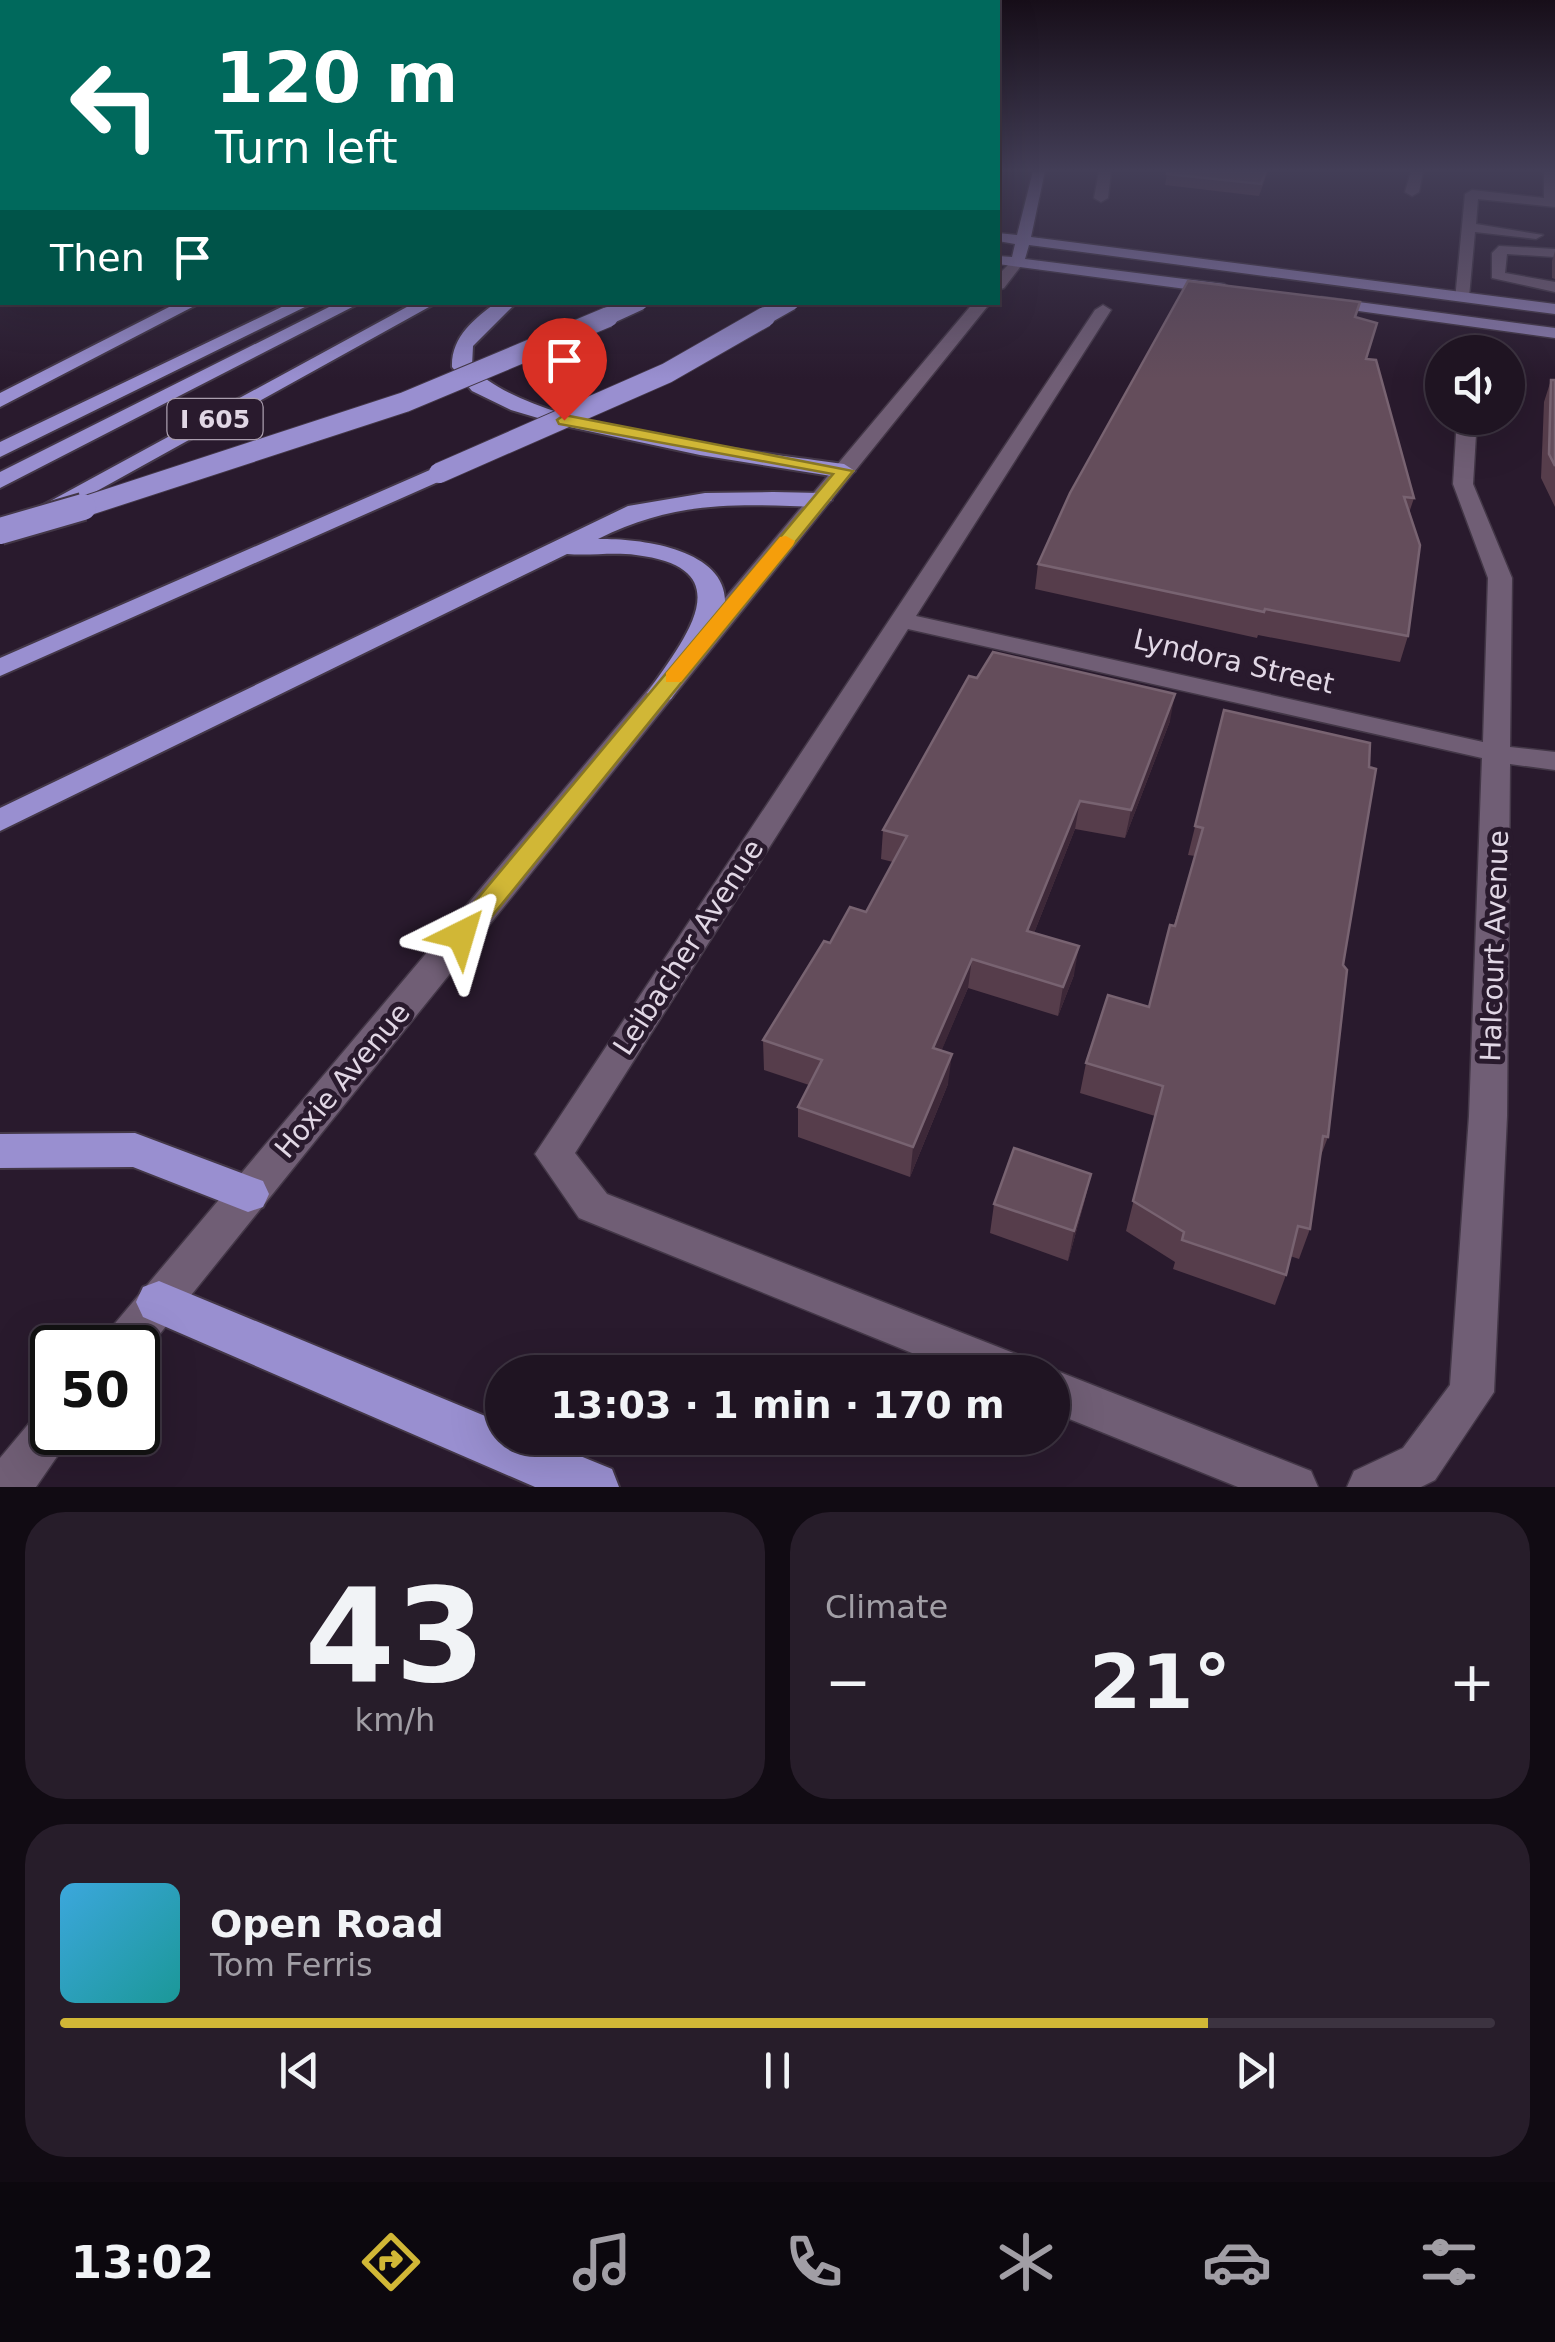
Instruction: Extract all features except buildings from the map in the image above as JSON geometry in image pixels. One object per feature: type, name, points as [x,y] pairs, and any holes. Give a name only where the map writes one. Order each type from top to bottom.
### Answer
[{"type":"highway","points":[[0,380],[164,305]]},
{"type":"highway","points":[[0,401],[188,305]]},
{"type":"highway","name":"I 605","points":[[0,450],[300,305]]},
{"type":"highway","points":[[0,481],[348,305]]},
{"type":"highway","name":"I 605","points":[[0,532],[424,305]]},
{"type":"highway","points":[[506,305],[468,338],[462,354],[462,370],[476,388],[500,401],[595,427],[844,471]]},
{"type":"highway","points":[[0,532],[297,441],[444,388],[633,305]]},
{"type":"highway","points":[[0,668],[666,373],[786,305]]},
{"type":"highway","points":[[0,821],[548,551],[636,512],[680,500],[726,496],[820,500]]},
{"type":"highway","points":[[548,551],[596,544],[633,546],[666,553],[706,577],[714,594],[710,619],[661,693]]},
{"type":"highway","points":[[0,1151],[135,1150],[248,1194]]},
{"type":"highway","points":[[158,1302],[594,1487]]},
{"type":"main road","points":[[1016,262],[1025,240]]},
{"type":"main road","points":[[1028,240],[1555,310]]},
{"type":"main road","points":[[1000,260],[1238,291]]},
{"type":"main road","points":[[1297,299],[1555,333]]},
{"type":"street","points":[[1461,297],[1467,240]]},
{"type":"street","points":[[1555,253],[1504,249],[1499,252],[1498,274],[1512,282],[1555,287]]},
{"type":"street","points":[[1000,282],[1016,262]]},
{"type":"street","name":"Hoxie Avenue","points":[[140,1325],[981,305]]},
{"type":"street","name":"Leibacher Avenue","points":[[966,1355],[593,1206],[554,1154],[1103,310]]},
{"type":"street","name":"Halcourt Avenue","points":[[1370,1487],[1419,1464],[1472,1392],[1488,1116],[1500,754],[1500,578],[1463,484],[1465,435]]},
{"type":"street","name":"Lyndora Street","points":[[900,620],[1500,754],[1555,761]]},
{"type":"street","points":[[1070,1397],[1295,1487]]},
{"type":"street","points":[[6,1487],[33,1455]]},
{"type":"slow traffic","points":[[673,678],[786,541]]},
{"type":"route","points":[[461,935],[844,471],[564,420]]}]
